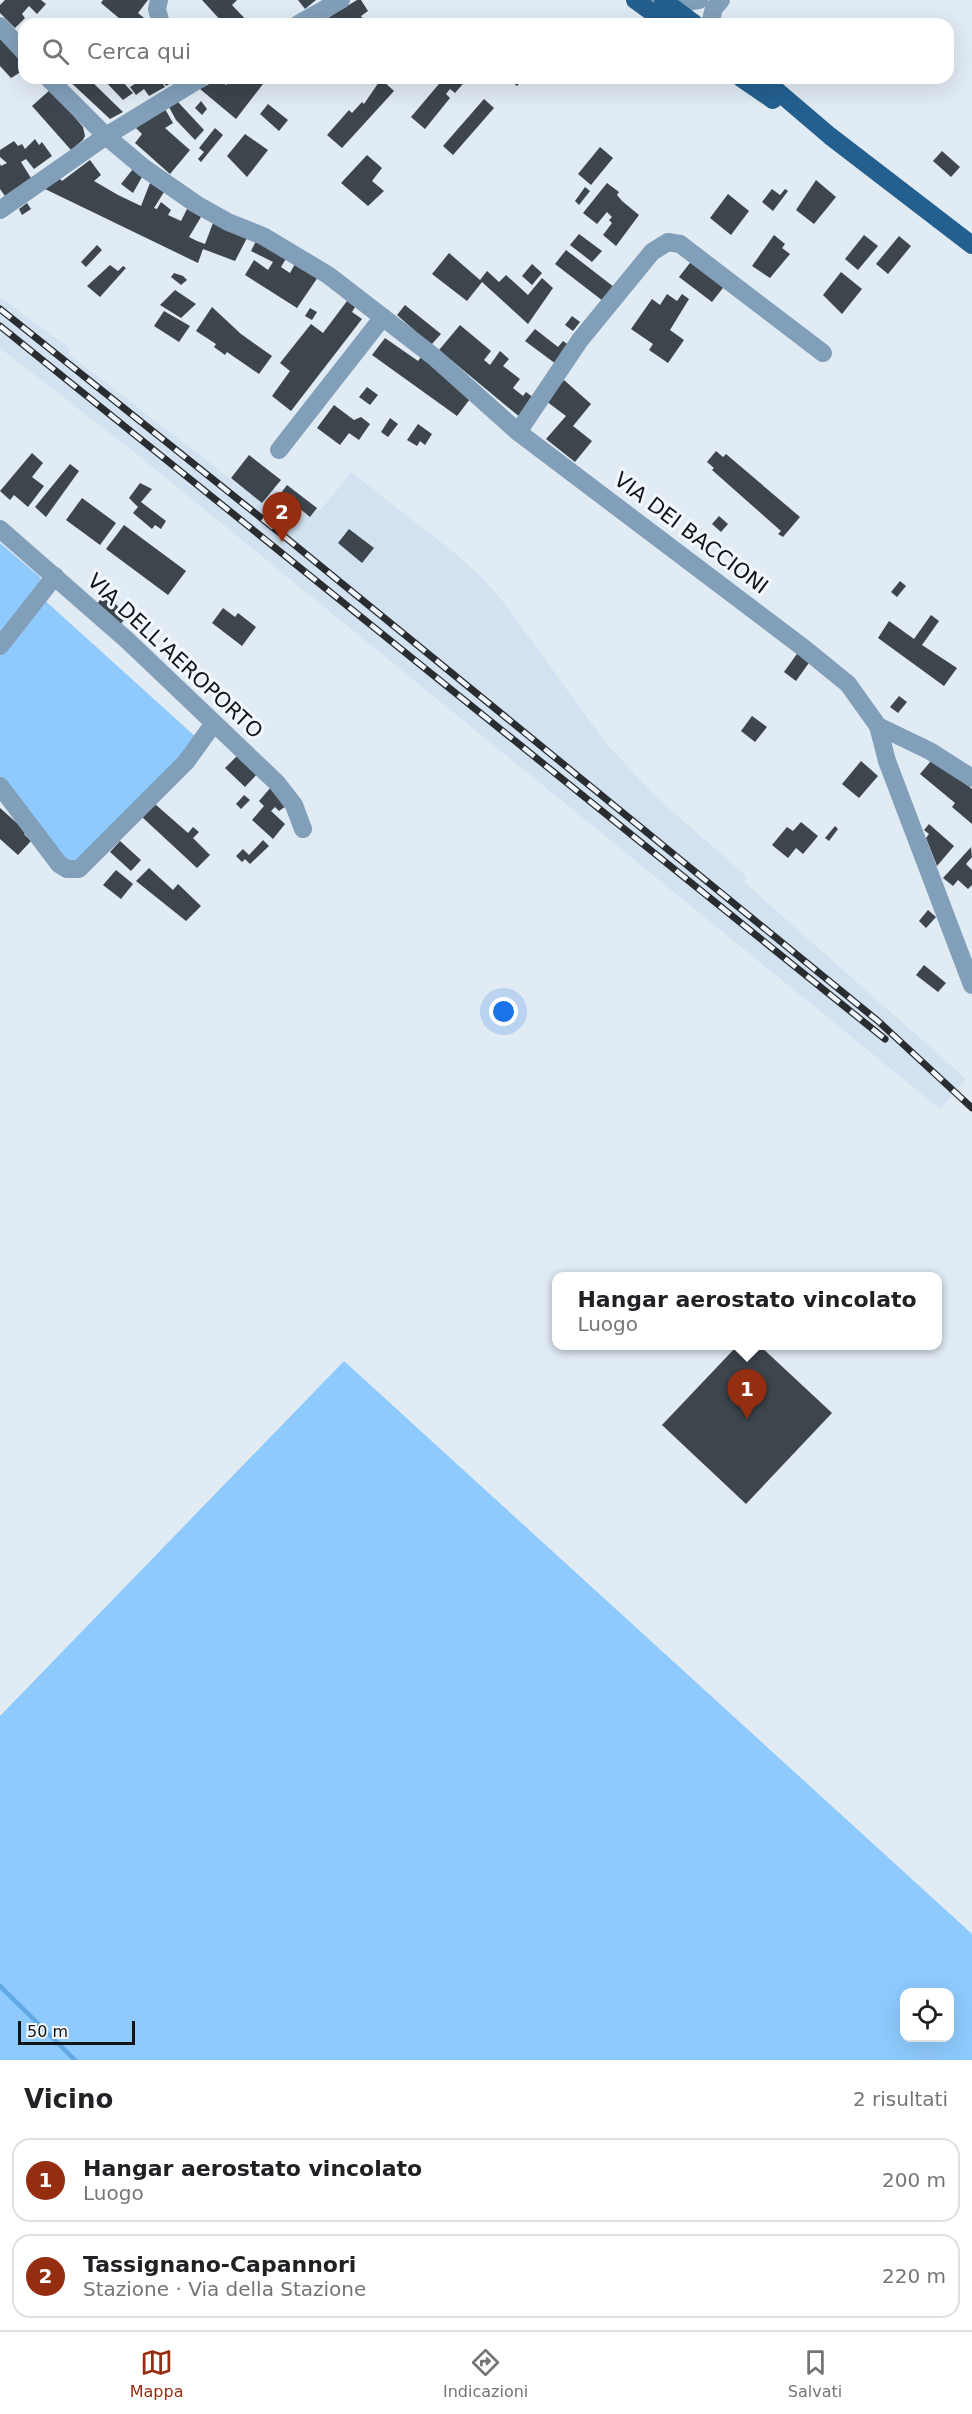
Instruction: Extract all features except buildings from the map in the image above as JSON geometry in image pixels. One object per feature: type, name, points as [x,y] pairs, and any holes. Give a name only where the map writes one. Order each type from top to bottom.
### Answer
[{"type":"main road","points":[[635,0],[660,18]]},
{"type":"main road","points":[[659,1],[686,18]]},
{"type":"main road","points":[[755,84],[828,134],[972,245]]},
{"type":"street","points":[[159,0],[157,9],[159,18]]},
{"type":"street","points":[[309,18],[341,0]]},
{"type":"street","points":[[659,1],[687,3],[699,0]]},
{"type":"street","points":[[712,18],[714,8],[721,0]]},
{"type":"street","points":[[659,1],[675,18]]},
{"type":"street","points":[[0,26],[18,46]]},
{"type":"street","name":"VIA DEI BACCIONI","points":[[54,84],[106,136],[144,168],[196,204],[296,254],[383,317],[433,356],[518,432],[701,567],[848,684],[879,726],[930,751],[972,778]]},
{"type":"street","points":[[0,210],[106,136],[186,84]]},
{"type":"street","points":[[518,432],[580,340],[652,252],[668,242],[680,244],[823,353]]},
{"type":"street","points":[[279,450],[383,317]]},
{"type":"street","name":"VIA DELL'AEROPORTO","points":[[0,529],[56,576],[277,783],[294,805],[303,829]]},
{"type":"street","points":[[0,646],[56,576]]},
{"type":"street","points":[[0,786],[59,864],[67,869],[79,869],[186,762],[214,723]]},
{"type":"street","points":[[879,726],[887,761],[972,985]]},
{"type":"shaded area","points":[[0,297],[68,347],[70,355],[262,503],[274,489],[310,516],[317,508],[320,511],[351,472],[456,554],[505,604],[605,742],[654,795],[747,877],[744,882],[966,1079],[940,1109],[139,456],[0,348]]},
{"type":"shaded area","points":[[0,543],[41,578],[36,592],[40,596],[198,739],[72,864],[59,857],[0,777]]},
{"type":"shaded area","points":[[344,1361],[972,1934],[972,2060],[0,2060],[0,1716]]},
{"type":"waterway","points":[[0,1986],[75,2060]]},
{"type":"railway","points":[[0,309],[285,537],[878,1021],[972,1108]]},
{"type":"railway","points":[[0,326],[885,1039]]},
{"type":"place","name":"Tassignano-Capannori","points":[[282,542]]},
{"type":"place","name":"Hangar aerostato vincolato","points":[[747,1419]]}]
